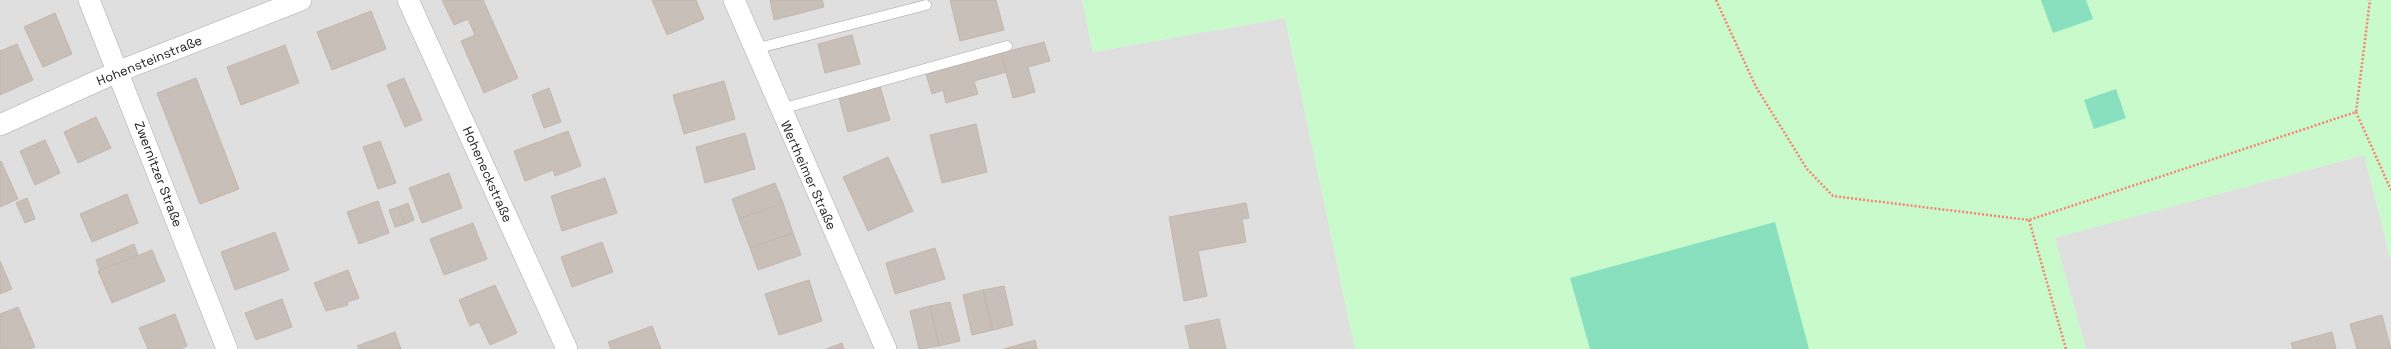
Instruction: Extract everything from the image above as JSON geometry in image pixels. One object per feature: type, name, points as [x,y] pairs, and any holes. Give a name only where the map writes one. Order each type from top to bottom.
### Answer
[{"type":"street","name":"Zwernitzer Straße","points":[[89,0],[227,349]]},
{"type":"street","name":"Hohensteinstraße","points":[[0,126],[117,72],[301,0]]},
{"type":"street","name":"Hoheneckstraße","points":[[408,0],[567,349]]},
{"type":"street","name":"Wertheimer Straße","points":[[734,0],[886,349]]},
{"type":"lane","points":[[755,49],[926,5]]},
{"type":"lane","points":[[781,109],[1007,46]]},
{"type":"path","points":[[1716,0],[1756,87],[1807,169],[1833,196],[2029,220],[2356,112]]},
{"type":"path","points":[[2370,0],[2356,112],[2391,190]]},
{"type":"path","points":[[2029,220],[2066,349]]},
{"type":"shaded area","points":[[0,0],[1082,0],[1093,52],[1285,18],[1355,349],[0,349]]},
{"type":"shaded area","points":[[2364,155],[2391,260],[2391,349],[2086,349],[2054,238]]},
{"type":"green space","points":[[1082,0],[2391,0],[2391,260],[2364,155],[2055,238],[2086,349],[1355,349],[1285,18],[1093,52]]},
{"type":"green space","points":[[2041,0],[2086,0],[2093,19],[2053,33]]},
{"type":"green space","points":[[2116,89],[2126,118],[2094,129],[2084,100]]},
{"type":"green space","points":[[1775,222],[1809,349],[1590,349],[1570,278]]},
{"type":"building","points":[[442,0],[483,0],[518,78],[484,93],[461,41],[475,35],[468,19],[454,25]]},
{"type":"building","points":[[652,0],[696,0],[704,19],[667,35]]},
{"type":"building","points":[[770,0],[822,0],[824,7],[774,20]]},
{"type":"building","points":[[950,0],[996,0],[1004,30],[960,41]]},
{"type":"building","points":[[371,11],[386,49],[332,70],[317,32]]},
{"type":"building","points":[[55,13],[72,54],[43,67],[24,27]]},
{"type":"building","points":[[852,35],[860,64],[825,73],[818,44]]},
{"type":"building","points":[[1044,42],[1050,61],[1028,67],[1035,92],[1013,98],[1001,53]]},
{"type":"building","points":[[17,44],[33,80],[0,95],[0,51]]},
{"type":"building","points":[[285,45],[299,83],[241,105],[227,67]]},
{"type":"building","points":[[1001,53],[1006,72],[974,81],[978,94],[946,103],[943,90],[932,94],[926,74]]},
{"type":"building","points":[[196,78],[239,189],[200,204],[157,93]]},
{"type":"building","points":[[404,78],[422,120],[405,127],[387,85]]},
{"type":"building","points":[[724,81],[735,119],[684,134],[673,95]]},
{"type":"building","points":[[880,86],[890,120],[848,132],[839,98]]},
{"type":"building","points":[[549,88],[561,122],[544,128],[532,95]]},
{"type":"building","points":[[96,117],[111,148],[78,163],[64,132]]},
{"type":"building","points":[[976,124],[987,172],[942,183],[930,135]]},
{"type":"building","points":[[568,131],[581,166],[555,176],[553,170],[525,181],[514,151]]},
{"type":"building","points":[[745,133],[755,169],[705,183],[696,147]]},
{"type":"building","points":[[45,140],[60,173],[35,185],[20,151]]},
{"type":"building","points":[[380,141],[396,183],[378,189],[363,147]]},
{"type":"building","points":[[888,157],[913,211],[868,231],[843,177]]},
{"type":"building","points":[[1,161],[18,199],[0,207],[0,162]]},
{"type":"building","points":[[449,173],[462,208],[422,223],[409,188]]},
{"type":"building","points":[[605,178],[617,213],[562,231],[551,196]]},
{"type":"building","points":[[775,183],[783,203],[739,219],[732,199]]},
{"type":"building","points":[[127,194],[138,223],[92,242],[80,214]]},
{"type":"building","points":[[27,198],[35,219],[25,223],[16,203]]},
{"type":"building","points":[[378,201],[389,233],[359,244],[347,212]]},
{"type":"building","points":[[408,203],[414,220],[405,224],[398,207]]},
{"type":"building","points":[[783,203],[793,233],[750,248],[739,219]]},
{"type":"building","points":[[1246,203],[1249,218],[1242,219],[1246,242],[1198,251],[1207,296],[1184,301],[1169,217]]},
{"type":"building","points":[[398,207],[405,224],[395,227],[389,210]]},
{"type":"building","points":[[473,223],[487,259],[444,275],[430,239]]},
{"type":"building","points":[[275,232],[289,270],[235,290],[221,252]]},
{"type":"building","points":[[793,233],[801,255],[758,270],[750,248]]},
{"type":"building","points":[[602,242],[613,272],[572,287],[561,257]]},
{"type":"building","points":[[134,244],[138,255],[100,271],[96,260]]},
{"type":"building","points":[[935,248],[945,279],[895,294],[886,263]]},
{"type":"building","points":[[152,250],[165,281],[112,303],[98,271]]},
{"type":"building","points":[[0,261],[12,289],[0,294]]},
{"type":"building","points":[[348,270],[359,298],[347,302],[348,305],[326,311],[314,283]]},
{"type":"building","points":[[809,280],[822,321],[779,335],[765,294]]},
{"type":"building","points":[[495,285],[517,333],[490,345],[479,322],[470,326],[459,300]]},
{"type":"building","points":[[1004,286],[1013,325],[993,330],[983,290]]},
{"type":"building","points":[[983,290],[993,330],[972,335],[963,295]]},
{"type":"building","points":[[282,299],[292,327],[256,340],[245,313]]},
{"type":"building","points":[[950,302],[960,341],[939,346],[930,306]]},
{"type":"building","points":[[930,306],[939,346],[919,349],[910,311]]},
{"type":"building","points":[[18,307],[35,347],[30,349],[0,349],[0,314]]},
{"type":"building","points":[[175,314],[187,346],[181,349],[148,349],[139,328]]},
{"type":"building","points":[[2382,315],[2391,349],[2357,349],[2350,324]]},
{"type":"building","points":[[1219,319],[1226,349],[1190,349],[1185,326]]},
{"type":"building","points":[[652,326],[661,349],[611,349],[608,342]]},
{"type":"building","points":[[395,332],[401,349],[359,349],[357,346]]},
{"type":"building","points":[[2332,332],[2336,349],[2293,349],[2291,343]]},
{"type":"building","points":[[1035,340],[1037,349],[1004,349]]},
{"type":"building","points":[[842,343],[844,349],[826,349]]}]
